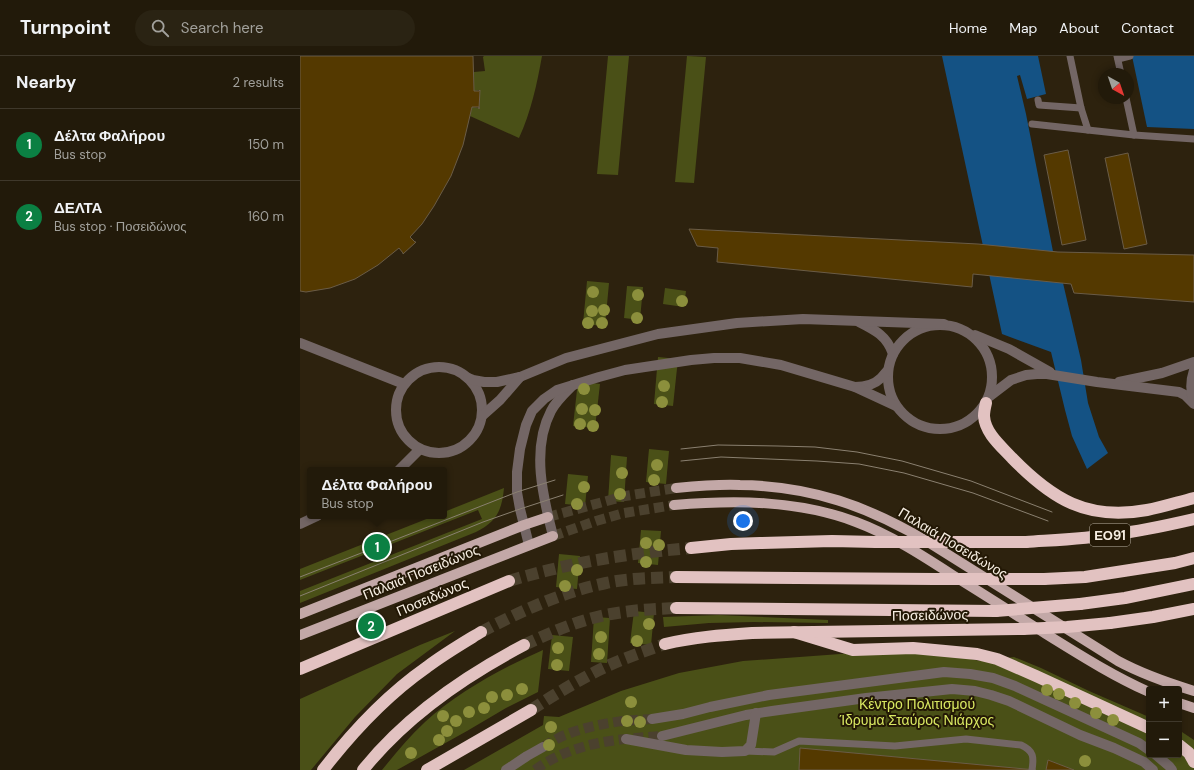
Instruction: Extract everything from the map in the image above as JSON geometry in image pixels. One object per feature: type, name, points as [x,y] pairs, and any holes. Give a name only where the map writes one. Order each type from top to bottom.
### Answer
[{"type":"highway","points":[[988,400],[984,415],[988,428],[999,445],[1031,476],[1053,493],[1072,504],[1100,512],[1128,512],[1147,510],[1194,498]]},
{"type":"highway","name":"ΕΟ91","points":[[691,548],[731,544],[832,541],[1026,542],[1074,539],[1116,534],[1156,528],[1194,519]]},
{"type":"highway","points":[[676,576],[935,579],[1085,578],[1175,563],[1194,558]]},
{"type":"highway","name":"Ποσειδώνος","points":[[300,669],[509,581]]},
{"type":"highway","points":[[676,608],[996,611],[1080,604],[1125,598],[1194,584]]},
{"type":"highway","name":"Ποσειδώνος","points":[[665,644],[716,635],[794,632],[1067,627],[1153,617],[1194,609]]},
{"type":"highway","points":[[323,770],[353,733],[376,709],[426,667],[481,632]]},
{"type":"highway","points":[[794,632],[853,650],[913,648],[978,654],[997,659],[1146,727]]},
{"type":"highway","points":[[362,770],[397,732],[446,691],[491,663],[524,645]]},
{"type":"highway","points":[[427,770],[530,710]]},
{"type":"highway","points":[[1182,748],[1189,754],[1194,762]]},
{"type":"main road","name":"Παλαιά Ποσειδώνος","points":[[676,488],[740,484],[769,486],[817,494],[864,509],[903,527],[1130,668],[1194,691]]},
{"type":"main road","name":"Παλαιά Ποσειδώνος","points":[[674,504],[710,502],[770,503],[811,509],[856,522],[892,538],[923,556],[1090,661],[1134,686],[1146,691]]},
{"type":"main road","name":"Παλαιά Ποσειδώνος","points":[[300,614],[524,525],[548,517]]},
{"type":"main road","name":"Παλαιά Ποσειδώνος","points":[[300,635],[553,536]]},
{"type":"main road","points":[[1182,704],[1194,708]]},
{"type":"street","points":[[468,378],[484,382],[497,382],[520,377],[566,358],[658,334],[737,323],[803,319],[944,324],[961,329],[1009,349],[1055,375]]},
{"type":"street","points":[[858,321],[879,332],[889,345],[893,354]]},
{"type":"street","points":[[944,324],[928,326],[914,332],[902,341],[893,354],[888,370],[890,395],[896,406],[906,418],[919,426],[934,430],[949,429],[964,424],[976,416],[988,400],[1011,380],[1026,375],[1047,374],[1111,384],[1179,392],[1185,395],[1194,404]]},
{"type":"street","points":[[961,329],[975,337],[985,349],[991,364],[993,380],[988,400]]},
{"type":"street","points":[[300,342],[404,384]]},
{"type":"street","points":[[530,545],[518,500],[517,472],[520,449],[526,425],[532,411],[544,399],[557,390],[625,370],[691,360],[740,358],[781,365],[856,387],[896,406]]},
{"type":"street","points":[[1111,384],[1162,373],[1194,362]]},
{"type":"street","points":[[435,367],[447,367],[458,371],[468,378],[474,384],[479,395],[482,407],[482,416],[479,425],[468,442],[450,452],[440,453],[420,449],[410,443],[403,435],[395,415],[399,393],[404,384],[413,375],[423,369],[435,367]]},
{"type":"street","points":[[856,387],[864,387],[874,384],[888,370]]},
{"type":"street","points":[[1194,370],[1190,381],[1194,404]]},
{"type":"street","points":[[482,416],[500,400],[520,377]]},
{"type":"street","points":[[553,536],[542,484],[541,469],[543,432],[546,421],[552,410],[561,397],[575,384]]},
{"type":"street","points":[[402,467],[420,449]]},
{"type":"street","points":[[300,524],[311,519]]},
{"type":"street","points":[[652,719],[769,695],[944,672],[993,678],[1015,686],[1139,743],[1146,748]]},
{"type":"street","points":[[662,736],[746,715],[847,700],[952,689],[975,691],[1009,701],[1144,762],[1153,770]]},
{"type":"street","points":[[626,739],[686,750],[722,752],[745,750],[751,745],[756,714]]},
{"type":"street","points":[[506,770],[543,747]]},
{"type":"street","points":[[1160,758],[1172,770]]},
{"type":"lane","points":[[1070,56],[1081,108],[1088,130]]},
{"type":"lane","points":[[1120,68],[1117,57],[1130,56]]},
{"type":"lane","points":[[1038,100],[1039,105],[1081,108]]},
{"type":"lane","points":[[1127,104],[1134,135]]},
{"type":"lane","points":[[1032,124],[1134,135],[1194,139]]},
{"type":"lane","points":[[745,750],[774,752],[799,741],[895,746],[966,739],[1021,745],[1028,748],[1032,753],[1032,770]]},
{"type":"green space","points":[[484,56],[542,56],[533,98],[519,138],[470,116],[472,107],[479,108],[480,90],[474,91],[474,72],[485,71]]},
{"type":"green space","points":[[608,56],[629,56],[618,175],[597,174]]},
{"type":"green space","points":[[687,56],[706,57],[694,183],[675,182]]},
{"type":"green space","points":[[587,281],[609,283],[605,326],[583,324]]},
{"type":"green space","points":[[627,286],[643,287],[640,320],[624,318]]},
{"type":"green space","points":[[665,288],[686,291],[684,307],[663,304]]},
{"type":"green space","points":[[658,357],[678,359],[673,406],[654,404]]},
{"type":"green space","points":[[578,381],[600,384],[595,428],[573,426]]},
{"type":"green space","points":[[649,449],[669,451],[666,484],[646,482]]},
{"type":"green space","points":[[611,455],[627,457],[624,502],[608,501]]},
{"type":"green space","points":[[568,474],[588,476],[585,506],[565,504]]},
{"type":"green space","points":[[504,488],[502,503],[497,515],[489,524],[476,532],[300,603],[300,591],[482,519],[478,510],[300,580],[300,569],[426,519],[447,519],[447,511]]},
{"type":"green space","points":[[641,530],[661,531],[658,565],[638,563]]},
{"type":"green space","points":[[559,554],[580,556],[577,589],[556,587]]},
{"type":"green space","points":[[634,611],[654,613],[651,645],[630,643]]},
{"type":"green space","points":[[719,615],[828,620],[828,623],[709,623],[664,627],[663,617]]},
{"type":"green space","points":[[594,617],[610,618],[607,663],[591,662]]},
{"type":"green space","points":[[455,631],[397,674],[355,717],[311,770],[300,770],[300,699],[420,645]]},
{"type":"green space","points":[[552,635],[573,637],[569,671],[548,669]]},
{"type":"green space","points":[[543,650],[538,692],[506,708],[397,770],[382,770],[419,728],[438,711],[466,691],[496,673]]},
{"type":"green space","name":"Κέντρο Πολιτισμού Ίδρυμα Σταύρος Νιάρχος","points":[[854,653],[905,653],[957,656],[980,661],[1014,657],[1146,716],[1146,758],[1182,758],[1182,732],[1194,740],[1194,770],[464,770],[543,725],[544,716],[559,717],[621,691],[679,673],[743,661]]},
{"type":"water","points":[[942,56],[1038,56],[1046,94],[1027,99],[1020,75],[1017,76],[1026,114],[1059,282],[1063,283],[1081,360],[1088,403],[1099,437],[1108,453],[1087,469],[1072,436],[1051,352],[1002,334]]},
{"type":"water","points":[[1132,56],[1194,56],[1194,129],[1147,127]]},
{"type":"building","points":[[300,56],[473,56],[474,91],[480,90],[479,109],[479,107],[472,107],[463,145],[451,176],[422,224],[410,237],[416,242],[403,254],[399,248],[378,265],[355,279],[330,288],[306,292],[300,291]]},
{"type":"building","points":[[1068,150],[1086,240],[1062,245],[1044,155]]},
{"type":"building","points":[[1128,153],[1147,244],[1124,249],[1105,158]]},
{"type":"building","points":[[689,229],[978,244],[1058,252],[1194,255],[1194,302],[1074,293],[1071,284],[973,274],[972,287],[717,262],[718,248],[697,246]]},
{"type":"building","points":[[800,748],[1036,770],[799,770]]},
{"type":"building","points":[[1048,760],[1074,770],[1046,770]]},
{"type":"tunnel","points":[[548,517],[625,496],[676,488]]},
{"type":"tunnel","points":[[553,536],[624,513],[674,505]]},
{"type":"tunnel","points":[[509,581],[576,564],[645,553],[691,548]]},
{"type":"tunnel","points":[[481,632],[542,603],[590,587],[623,580],[676,577]]},
{"type":"tunnel","points":[[524,645],[567,626],[600,616],[635,611],[676,608]]},
{"type":"tunnel","points":[[531,710],[597,671],[665,644]]},
{"type":"tunnel","points":[[543,747],[562,736],[597,725],[630,720],[652,719]]},
{"type":"tunnel","points":[[535,770],[565,753],[580,748],[612,741],[662,736]]},
{"type":"tram line","points":[[681,449],[718,445],[778,446],[815,447],[857,452],[902,461],[971,481],[1052,512]]},
{"type":"tram line","points":[[681,461],[721,457],[859,464],[904,473],[973,493],[1048,521]]},
{"type":"tram line","points":[[300,577],[517,492],[555,480]]},
{"type":"tram line","points":[[300,596],[483,522],[563,495]]},
{"type":"place","name":"Δέλτα Φαλήρου","points":[[377,547]]},
{"type":"place","name":"ΔΕΛΤΑ","points":[[371,626]]}]
